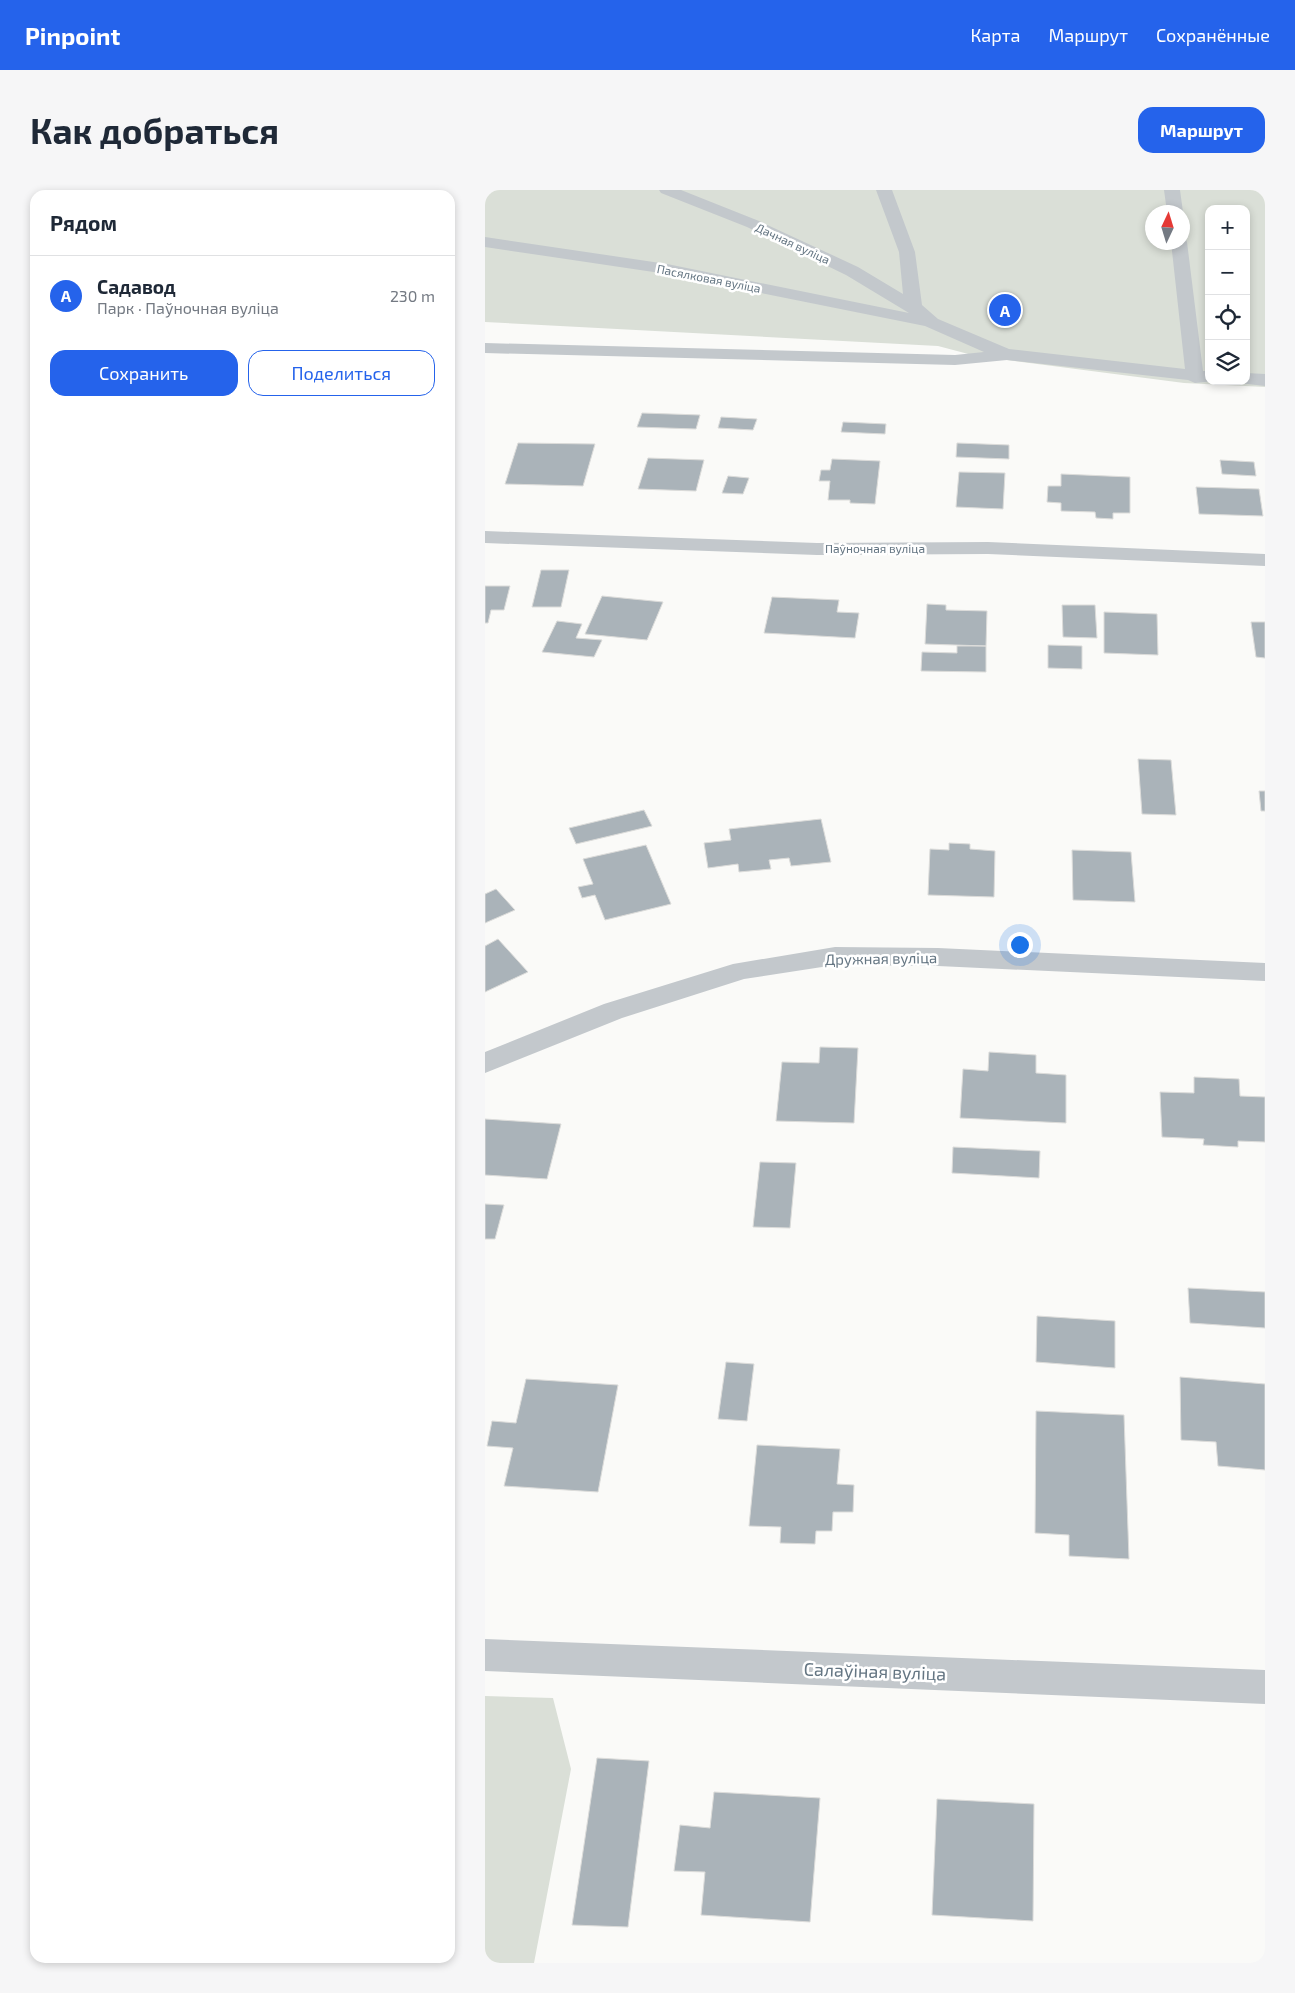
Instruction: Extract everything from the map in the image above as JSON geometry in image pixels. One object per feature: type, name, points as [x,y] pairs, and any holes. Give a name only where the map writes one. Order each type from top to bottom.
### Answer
[{"type":"street","name":"Дачная вуліца","points":[[667,190],[753,224],[852,271],[913,306],[932,323]]},
{"type":"street","points":[[884,190],[907,252],[913,306]]},
{"type":"street","points":[[1172,190],[1174,205]]},
{"type":"street","name":"Пасялковая вуліца","points":[[485,242],[667,269],[932,323]]},
{"type":"street","points":[[485,348],[955,360],[1005,354],[1202,377],[1180,250]]},
{"type":"street","points":[[932,323],[1005,354]]},
{"type":"street","points":[[1250,379],[1265,380]]},
{"type":"street","name":"Паўночная вуліца","points":[[485,537],[817,549],[988,548],[1265,560]]},
{"type":"street","name":"Дружная вуліца","points":[[485,1063],[613,1011],[742,970],[835,956],[938,957],[1265,972]]},
{"type":"street","name":"Салаўіная вуліца","points":[[485,1654],[1265,1687]]},
{"type":"shaded area","points":[[485,190],[1265,190],[1265,387],[1224,385],[1250,385],[1250,205],[1205,205],[1205,384],[1184,383],[976,356],[938,346],[485,322]]},
{"type":"shaded area","points":[[485,1696],[553,1698],[571,1769],[534,1963],[485,1963]]},
{"type":"building","points":[[642,413],[700,415],[696,429],[637,427]]},
{"type":"building","points":[[721,417],[757,419],[753,430],[718,428]]},
{"type":"building","points":[[843,422],[886,424],[885,434],[841,432]]},
{"type":"building","points":[[518,443],[595,444],[583,486],[505,484]]},
{"type":"building","points":[[957,443],[1009,445],[1009,459],[956,457]]},
{"type":"building","points":[[648,458],[704,460],[696,491],[638,489]]},
{"type":"building","points":[[832,459],[880,461],[875,504],[850,503],[850,500],[828,500],[830,481],[819,481],[821,470],[830,470]]},
{"type":"building","points":[[1220,460],[1254,462],[1256,476],[1222,474]]},
{"type":"building","points":[[959,472],[1005,473],[1003,509],[956,507]]},
{"type":"building","points":[[1061,474],[1130,477],[1130,513],[1113,513],[1113,519],[1096,518],[1095,512],[1061,511],[1061,503],[1047,502],[1048,486],[1061,486]]},
{"type":"building","points":[[728,476],[749,478],[743,494],[722,493]]},
{"type":"building","points":[[1196,487],[1259,489],[1263,516],[1199,514]]},
{"type":"building","points":[[541,570],[569,570],[561,607],[532,607]]},
{"type":"building","points":[[485,586],[510,586],[504,610],[491,610],[488,623],[485,623]]},
{"type":"building","points":[[602,596],[663,602],[647,640],[585,634]]},
{"type":"building","points":[[772,597],[839,600],[837,612],[859,613],[855,638],[764,633]]},
{"type":"building","points":[[927,604],[946,605],[946,610],[987,611],[986,646],[925,644]]},
{"type":"building","points":[[1062,605],[1095,605],[1097,638],[1063,637]]},
{"type":"building","points":[[1104,612],[1157,614],[1158,655],[1104,653]]},
{"type":"building","points":[[557,621],[582,624],[576,638],[602,640],[594,657],[542,652]]},
{"type":"building","points":[[1251,622],[1265,622],[1265,658],[1256,657]]},
{"type":"building","points":[[1048,645],[1082,646],[1082,669],[1048,668]]},
{"type":"building","points":[[957,646],[986,646],[986,672],[921,671],[922,652],[957,653]]},
{"type":"building","points":[[1138,759],[1171,760],[1176,815],[1142,814]]},
{"type":"building","points":[[1259,791],[1265,791],[1265,811],[1261,811]]},
{"type":"building","points":[[644,810],[652,826],[576,844],[569,828]]},
{"type":"building","points":[[821,819],[831,862],[791,866],[789,858],[769,860],[771,869],[739,872],[738,864],[708,868],[704,843],[731,840],[729,829]]},
{"type":"building","points":[[949,843],[970,844],[970,849],[995,851],[994,897],[928,895],[930,849],[949,850]]},
{"type":"building","points":[[646,845],[671,904],[605,920],[595,895],[582,898],[578,887],[593,884],[583,859]]},
{"type":"building","points":[[1072,850],[1131,852],[1135,902],[1073,900]]},
{"type":"building","points":[[496,889],[515,910],[485,923],[485,894]]},
{"type":"building","points":[[498,939],[528,972],[485,992],[485,946]]},
{"type":"building","points":[[820,1047],[858,1048],[854,1123],[776,1121],[782,1062],[819,1063]]},
{"type":"building","points":[[989,1052],[1036,1055],[1036,1073],[1066,1075],[1066,1123],[960,1118],[963,1069],[988,1071]]},
{"type":"building","points":[[1194,1077],[1239,1079],[1240,1096],[1265,1097],[1265,1142],[1238,1141],[1238,1147],[1203,1145],[1204,1139],[1162,1137],[1160,1092],[1194,1093]]},
{"type":"building","points":[[485,1119],[561,1124],[547,1179],[485,1175]]},
{"type":"building","points":[[953,1147],[1040,1151],[1039,1178],[952,1173]]},
{"type":"building","points":[[760,1162],[796,1163],[790,1228],[753,1227]]},
{"type":"building","points":[[485,1204],[504,1205],[495,1239],[485,1239]]},
{"type":"building","points":[[1188,1288],[1265,1292],[1265,1328],[1190,1323]]},
{"type":"building","points":[[1037,1316],[1115,1321],[1115,1368],[1036,1362]]},
{"type":"building","points":[[726,1362],[754,1364],[747,1421],[718,1419]]},
{"type":"building","points":[[1180,1377],[1265,1384],[1265,1470],[1218,1466],[1216,1442],[1181,1440]]},
{"type":"building","points":[[526,1379],[618,1385],[598,1492],[504,1486],[513,1448],[487,1446],[492,1421],[516,1423]]},
{"type":"building","points":[[1036,1411],[1124,1415],[1129,1559],[1069,1556],[1069,1535],[1035,1533]]},
{"type":"building","points":[[757,1445],[840,1449],[837,1484],[854,1485],[853,1512],[833,1512],[832,1531],[816,1531],[815,1544],[780,1543],[781,1527],[749,1526]]},
{"type":"building","points":[[597,1758],[649,1761],[628,1927],[572,1925]]},
{"type":"building","points":[[714,1792],[820,1798],[810,1922],[701,1915],[705,1872],[674,1871],[680,1825],[710,1828]]},
{"type":"building","points":[[937,1799],[1034,1804],[1033,1921],[932,1915]]},
{"type":"place","name":"Садавод","points":[[1005,310]]}]
